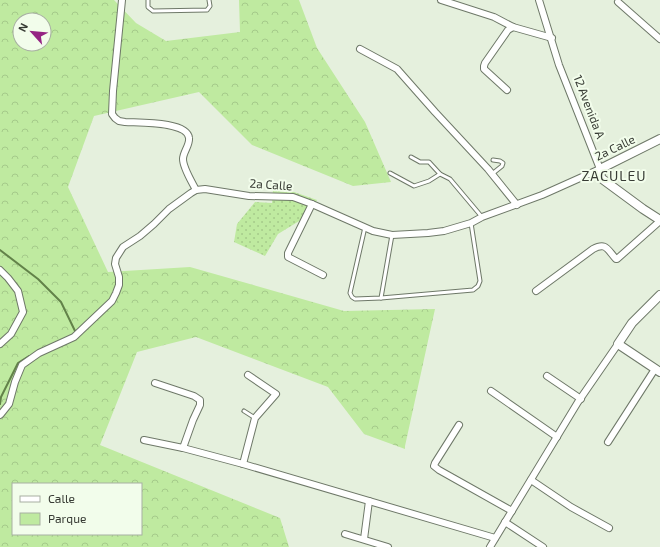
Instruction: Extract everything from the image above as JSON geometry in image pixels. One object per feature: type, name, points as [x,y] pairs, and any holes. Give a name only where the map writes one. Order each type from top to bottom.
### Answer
[{"type":"street","points":[[1,414],[9,404],[15,382],[22,365],[39,353],[74,337],[112,301],[119,285],[115,264],[116,258],[123,247],[140,236],[170,209],[196,190],[184,164],[183,158],[189,137],[182,128],[161,124],[120,121],[112,114],[112,90],[122,0]]},
{"type":"street","points":[[441,0],[494,17],[513,27],[552,38]]},
{"type":"street","name":"12 Avenida A","points":[[539,0],[552,38],[559,65],[600,169],[601,178],[660,221]]},
{"type":"street","points":[[618,2],[660,39]]},
{"type":"street","points":[[507,90],[484,69],[484,66],[508,30],[513,27]]},
{"type":"street","points":[[360,49],[397,69],[492,174],[517,205]]},
{"type":"street","name":"2a Calle","points":[[196,190],[205,189],[249,196],[294,197],[373,231],[392,235],[428,233],[444,231],[471,223],[482,217],[542,195],[600,169],[660,139]]},
{"type":"street","points":[[312,204],[288,253],[288,257],[323,275]]},
{"type":"street","points":[[536,291],[599,246],[606,247],[617,259],[660,221]]},
{"type":"street","points":[[0,270],[18,291],[23,312],[11,334],[0,344]]},
{"type":"street","points":[[490,547],[581,398],[632,323],[660,295]]},
{"type":"street","points":[[608,442],[658,371],[618,344]]},
{"type":"street","points":[[243,464],[254,418],[276,394],[248,375]]},
{"type":"street","points":[[547,376],[581,398]]},
{"type":"street","points":[[155,383],[194,396],[200,400],[201,403],[183,448]]},
{"type":"street","points":[[491,392],[557,437]]},
{"type":"street","points":[[460,425],[434,466],[512,511]]},
{"type":"street","points":[[144,440],[183,448],[243,464],[495,538]]},
{"type":"street","points":[[531,480],[571,507],[609,528]]},
{"type":"street","points":[[364,539],[369,501]]},
{"type":"street","points":[[505,522],[543,547]]},
{"type":"street","points":[[345,534],[388,547]]},
{"type":"lane","points":[[148,0],[148,7],[153,11],[207,10],[210,6],[209,0]]},
{"type":"lane","points":[[411,157],[420,162],[429,162],[440,174],[450,180],[482,217]]},
{"type":"lane","points":[[492,174],[502,166],[503,163],[493,160]]},
{"type":"lane","points":[[390,173],[414,186],[429,181],[440,174]]},
{"type":"lane","points":[[365,227],[350,293],[355,299],[473,290],[478,286],[480,281],[471,223]]},
{"type":"lane","points":[[381,298],[392,235]]},
{"type":"lane","points":[[244,411],[254,418]]},
{"type":"green space","points":[[0,0],[114,0],[136,23],[166,41],[240,32],[239,0],[299,0],[317,48],[365,122],[391,182],[353,186],[252,145],[199,92],[94,116],[68,187],[108,272],[190,267],[344,311],[435,309],[405,449],[364,434],[328,387],[196,337],[137,352],[100,445],[280,518],[289,547],[0,547]]},
{"type":"green space","points":[[273,190],[294,192],[317,200],[309,215],[278,234],[265,256],[234,242],[237,224],[255,202],[272,203]]},
{"type":"waterway","points":[[0,250],[38,279],[61,302],[76,333],[75,334]]},
{"type":"waterway","points":[[0,404],[1,397],[18,363],[29,356]]},
{"type":"district","name":"ZACULEU","points":[[614,176]]}]
